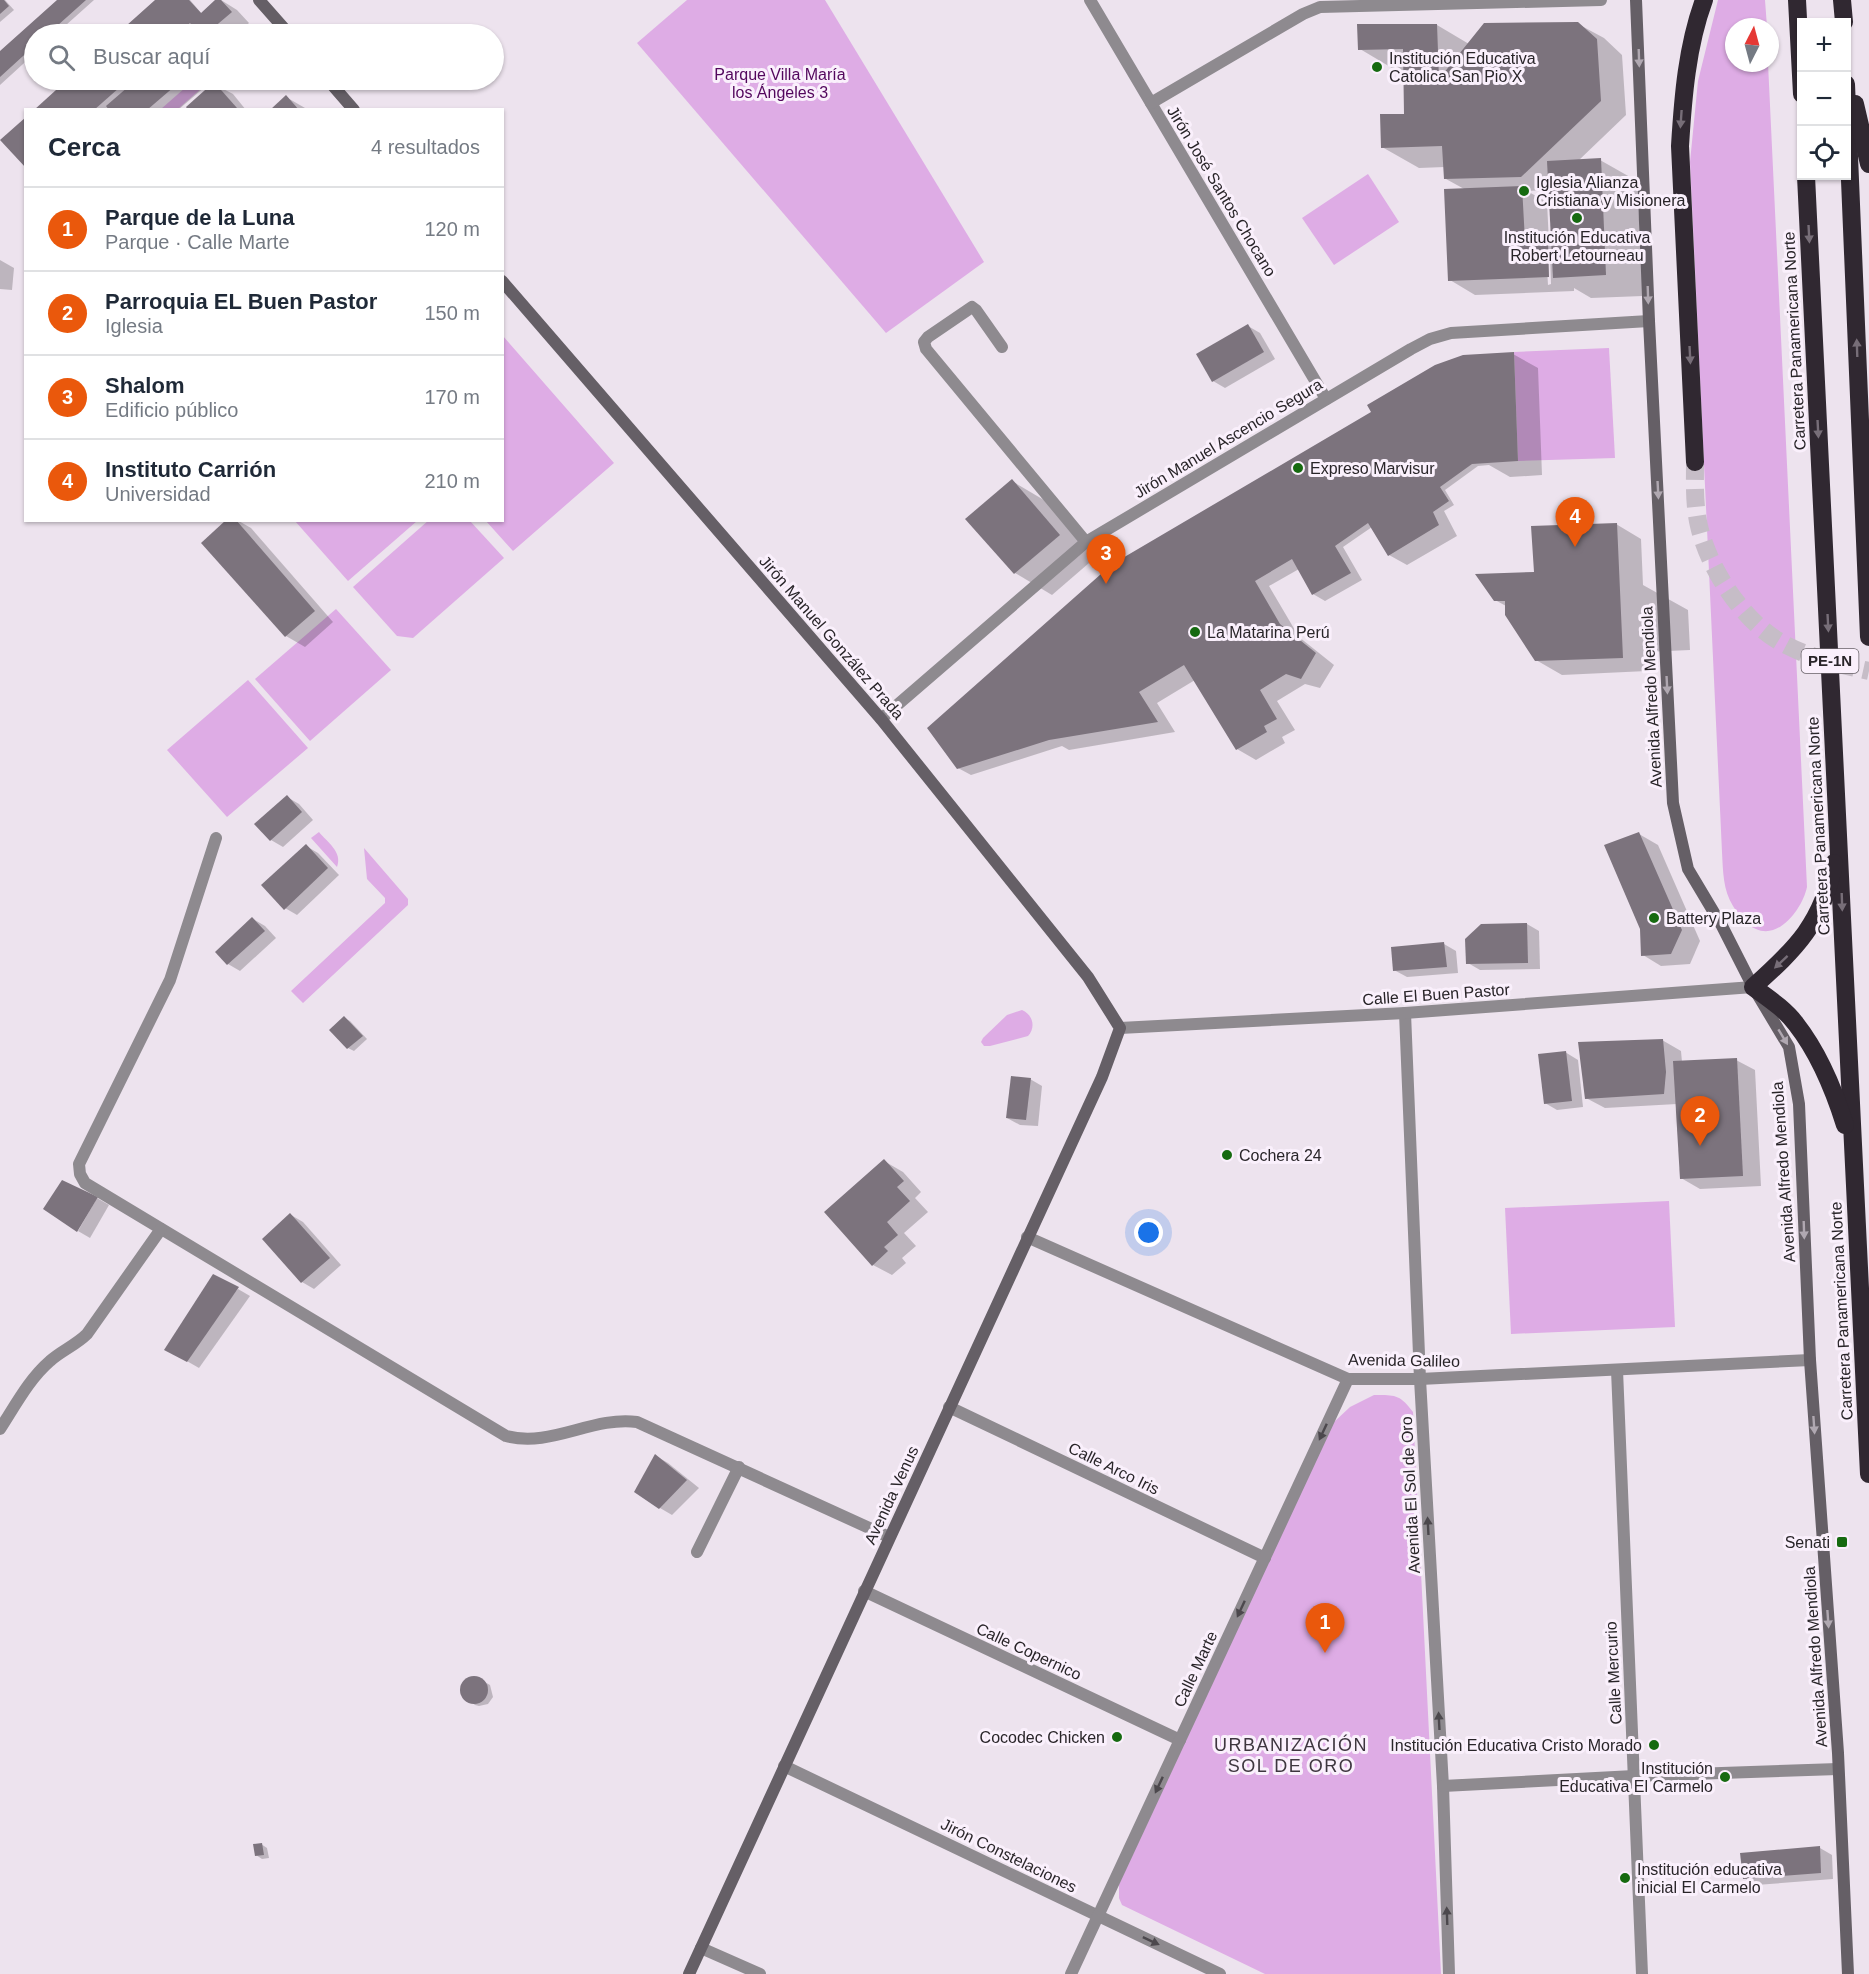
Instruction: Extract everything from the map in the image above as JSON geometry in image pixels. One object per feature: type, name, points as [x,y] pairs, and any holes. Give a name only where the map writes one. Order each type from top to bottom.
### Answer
[{"type":"highway","points":[[1695,462],[1680,146],[1685,86],[1696,22],[1704,0]]},
{"type":"highway","points":[[1797,0],[1801,72]]},
{"type":"highway","points":[[1842,0],[1844,18]]},
{"type":"highway","points":[[1851,94],[1869,164]]},
{"type":"highway","name":"PE-1N","points":[[1848,126],[1869,637]]},
{"type":"highway","name":"Carretera Panamericana Norte","points":[[1806,180],[1869,1474]]},
{"type":"highway","points":[[1839,836],[1831,878],[1817,916],[1809,930],[1787,957],[1754,987],[1796,1024],[1826,1077],[1852,1146]]},
{"type":"street","points":[[259,0],[280,24]]},
{"type":"street","name":"Jirón José Santos Chocano","points":[[1090,0],[1326,399]]},
{"type":"street","points":[[1151,103],[1318,3],[1601,0]]},
{"type":"street","name":"Avenida Alfredo Mendiola","points":[[1636,0],[1673,803],[1688,868],[1789,1047],[1799,1104],[1810,1360],[1838,1769],[1848,1974]]},
{"type":"street","points":[[337,90],[352,108]]},
{"type":"street","name":"Jirón Manuel González Prada","points":[[504,283],[881,718],[1088,977],[1120,1028]]},
{"type":"street","points":[[1002,347],[972,307],[924,342],[926,349],[1086,542]]},
{"type":"street","name":"Jirón Manuel Ascencio Segura","points":[[881,718],[1086,542],[1430,339],[1451,333],[1649,321]]},
{"type":"street","points":[[216,838],[170,980],[79,1164],[80,1174],[85,1183],[506,1436],[522,1440],[539,1438],[601,1422],[631,1421],[651,1427],[889,1537]]},
{"type":"street","name":"Calle El Buen Pastor","points":[[1120,1028],[1405,1013],[1754,987]]},
{"type":"street","name":"Avenida El Sol de Oro","points":[[1405,1013],[1420,1379],[1443,1786],[1449,1974]]},
{"type":"street","name":"Avenida Venus","points":[[689,1974],[1102,1077],[1120,1028]]},
{"type":"street","points":[[0,1429],[40,1371],[87,1334],[161,1229]]},
{"type":"street","name":"Avenida Galileo","points":[[1027,1237],[1348,1379],[1420,1379],[1810,1360]]},
{"type":"street","name":"Calle Mercurio","points":[[1617,1370],[1642,1974]]},
{"type":"street","name":"Calle Marte","points":[[1071,1974],[1348,1379]]},
{"type":"street","name":"Calle Arco Iris","points":[[949,1407],[1264,1558]]},
{"type":"street","points":[[697,1552],[739,1467]]},
{"type":"street","name":"Calle Copernico","points":[[864,1591],[1180,1740]]},
{"type":"street","name":"Jirón Constelaciones","points":[[784,1766],[1220,1974]]},
{"type":"street","points":[[1443,1786],[1838,1769]]},
{"type":"street","points":[[701,1948],[760,1974]]},
{"type":"green space","name":"Parque Villa María los Ángeles 3","points":[[687,0],[825,0],[984,262],[886,333],[637,43]]},
{"type":"green space","points":[[1718,0],[1765,0],[1766,18],[1725,18],[1725,72],[1768,72],[1807,887],[1801,904],[1789,920],[1774,930],[1765,931],[1749,925],[1740,916],[1730,900],[1723,873],[1690,162],[1698,81]]},
{"type":"green space","points":[[183,90],[200,90],[179,108],[162,108]]},
{"type":"green space","points":[[1368,174],[1399,222],[1334,265],[1302,218]]},
{"type":"green space","points":[[504,337],[614,463],[513,551],[487,522],[504,522]]},
{"type":"green space","points":[[1609,348],[1615,458],[1518,461],[1514,352]]},
{"type":"green space","points":[[296,522],[416,522],[348,581]]},
{"type":"green space","points":[[427,522],[471,522],[504,558],[413,638],[397,636],[353,587]]},
{"type":"green space","points":[[336,609],[391,670],[310,741],[255,679]]},
{"type":"green space","points":[[248,680],[308,748],[227,817],[167,750]]},
{"type":"green space","points":[[319,832],[336,852],[337,867],[311,838]]},
{"type":"green space","points":[[364,848],[408,899],[408,905],[303,1003],[291,991],[385,903],[385,898],[367,879]]},
{"type":"green space","points":[[1022,1010],[1029,1015],[1033,1025],[1028,1036],[984,1046],[981,1042],[983,1038],[1007,1015]]},
{"type":"green space","points":[[1669,1201],[1675,1327],[1511,1334],[1505,1208]]},
{"type":"green space","points":[[1374,1395],[1396,1397],[1413,1412],[1441,1974],[1265,1974],[1122,1905],[1119,1898],[1119,1884],[1333,1423],[1350,1407]]},
{"type":"building","points":[[0,0],[4,0],[9,6],[0,14]]},
{"type":"building","points":[[57,0],[86,0],[59,24],[30,24]]},
{"type":"building","points":[[155,0],[189,0],[201,13],[215,0],[221,0],[232,12],[218,24],[128,24]]},
{"type":"building","points":[[1578,22],[1597,39],[1601,101],[1521,177],[1444,179],[1442,146],[1381,148],[1380,114],[1404,114],[1403,49],[1358,50],[1357,24],[1437,24],[1439,79],[1484,23]]},
{"type":"building","points":[[24,30],[24,55],[0,77],[0,51]]},
{"type":"building","points":[[56,90],[117,90],[96,108],[36,108]]},
{"type":"building","points":[[124,90],[170,90],[149,108],[108,108],[106,106]]},
{"type":"building","points":[[205,90],[221,90],[237,108],[187,108]]},
{"type":"building","points":[[286,95],[297,108],[272,108]]},
{"type":"building","points":[[24,119],[24,166],[0,140]]},
{"type":"building","name":"Institución Educativa Robert Letourneau","points":[[1601,158],[1606,275],[1553,278],[1547,161]]},
{"type":"building","points":[[1522,186],[1525,241],[1548,240],[1549,277],[1448,281],[1444,189]]},
{"type":"building","points":[[1248,324],[1264,352],[1212,382],[1196,354]]},
{"type":"building","points":[[1514,352],[1518,461],[1472,464],[1440,487],[1449,501],[1433,512],[1439,525],[1388,556],[1368,523],[1335,546],[1351,573],[1312,595],[1292,559],[1255,581],[1280,624],[1316,653],[1301,679],[1286,674],[1260,690],[1277,719],[1264,726],[1267,732],[1236,750],[1184,665],[1139,692],[1158,722],[1049,740],[957,769],[927,728],[1101,574],[1121,559],[1371,412],[1367,405],[1435,365],[1463,355]]},
{"type":"building","points":[[1012,479],[1060,535],[1014,574],[965,519]]},
{"type":"building","points":[[224,522],[238,522],[315,611],[285,637],[201,543]]},
{"type":"building","points":[[1617,523],[1623,658],[1535,661],[1505,615],[1505,601],[1494,601],[1475,574],[1534,572],[1531,526]]},
{"type":"building","points":[[287,795],[302,812],[270,841],[254,824]]},
{"type":"building","points":[[1639,832],[1682,930],[1671,954],[1641,956],[1640,929],[1604,845]]},
{"type":"building","points":[[306,844],[328,868],[284,910],[261,885]]},
{"type":"building","points":[[252,917],[265,931],[227,965],[215,952]]},
{"type":"building","points":[[1527,923],[1528,963],[1466,964],[1465,939],[1481,924]]},
{"type":"building","points":[[1444,942],[1447,967],[1393,971],[1391,947]]},
{"type":"building","points":[[344,1016],[363,1036],[347,1049],[329,1030]]},
{"type":"building","points":[[1663,1039],[1666,1072],[1664,1094],[1585,1099],[1578,1042]]},
{"type":"building","points":[[1566,1051],[1572,1101],[1544,1104],[1538,1054]]},
{"type":"building","points":[[1737,1058],[1743,1176],[1680,1179],[1673,1061]]},
{"type":"building","points":[[1011,1076],[1031,1078],[1026,1120],[1006,1118]]},
{"type":"building","points":[[884,1159],[904,1181],[897,1187],[910,1201],[887,1222],[898,1235],[884,1247],[888,1251],[872,1266],[824,1212]]},
{"type":"building","points":[[62,1180],[98,1197],[77,1232],[43,1209]]},
{"type":"building","points":[[290,1213],[330,1258],[301,1283],[262,1239]]},
{"type":"building","points":[[213,1274],[239,1287],[187,1362],[164,1350]]},
{"type":"building","points":[[655,1454],[687,1480],[659,1509],[634,1492]]},
{"type":"building","points":[[474,1676],[484,1680],[488,1690],[484,1700],[474,1704],[464,1700],[460,1690],[464,1680]]},
{"type":"building","points":[[262,1843],[264,1855],[255,1856],[253,1844]]},
{"type":"building","points":[[1820,1846],[1821,1873],[1743,1879],[1740,1853]]},
{"type":"tunnel","points":[[1695,462],[1696,510],[1704,543],[1720,578],[1743,610],[1771,636],[1796,650],[1837,664],[1869,671]]},
{"type":"place","name":"Institución Educativa Catolica San Pio X","points":[[1377,67]]},
{"type":"place","name":"Iglesia Alianza Cristiana y Misionera","points":[[1524,191]]},
{"type":"place","name":"Institución Educativa Robert Letourneau","points":[[1577,218]]},
{"type":"place","name":"Expreso Marvisur","points":[[1298,468]]},
{"type":"place","name":"Instituto Carrión","points":[[1575,547]]},
{"type":"place","name":"Shalom","points":[[1106,584]]},
{"type":"place","name":"La Matarina Perú","points":[[1195,632]]},
{"type":"place","name":"Battery Plaza","points":[[1654,918]]},
{"type":"place","name":"Parroquia EL Buen Pastor","points":[[1700,1146]]},
{"type":"place","name":"Cochera 24","points":[[1227,1155]]},
{"type":"place","name":"Senati","points":[[1842,1542]]},
{"type":"place","name":"Parque de la Luna","points":[[1325,1653]]},
{"type":"place","name":"Cocodec Chicken","points":[[1117,1737]]},
{"type":"place","name":"Institución Educativa Cristo Morado","points":[[1654,1745]]},
{"type":"place","name":"Institución Educativa El Carmelo","points":[[1725,1777]]},
{"type":"place","name":"Institución educativa inicial El Carmelo","points":[[1625,1878]]},
{"type":"district","name":"URBANIZACIÓN SOL DE ORO","points":[[1291,1755]]}]
